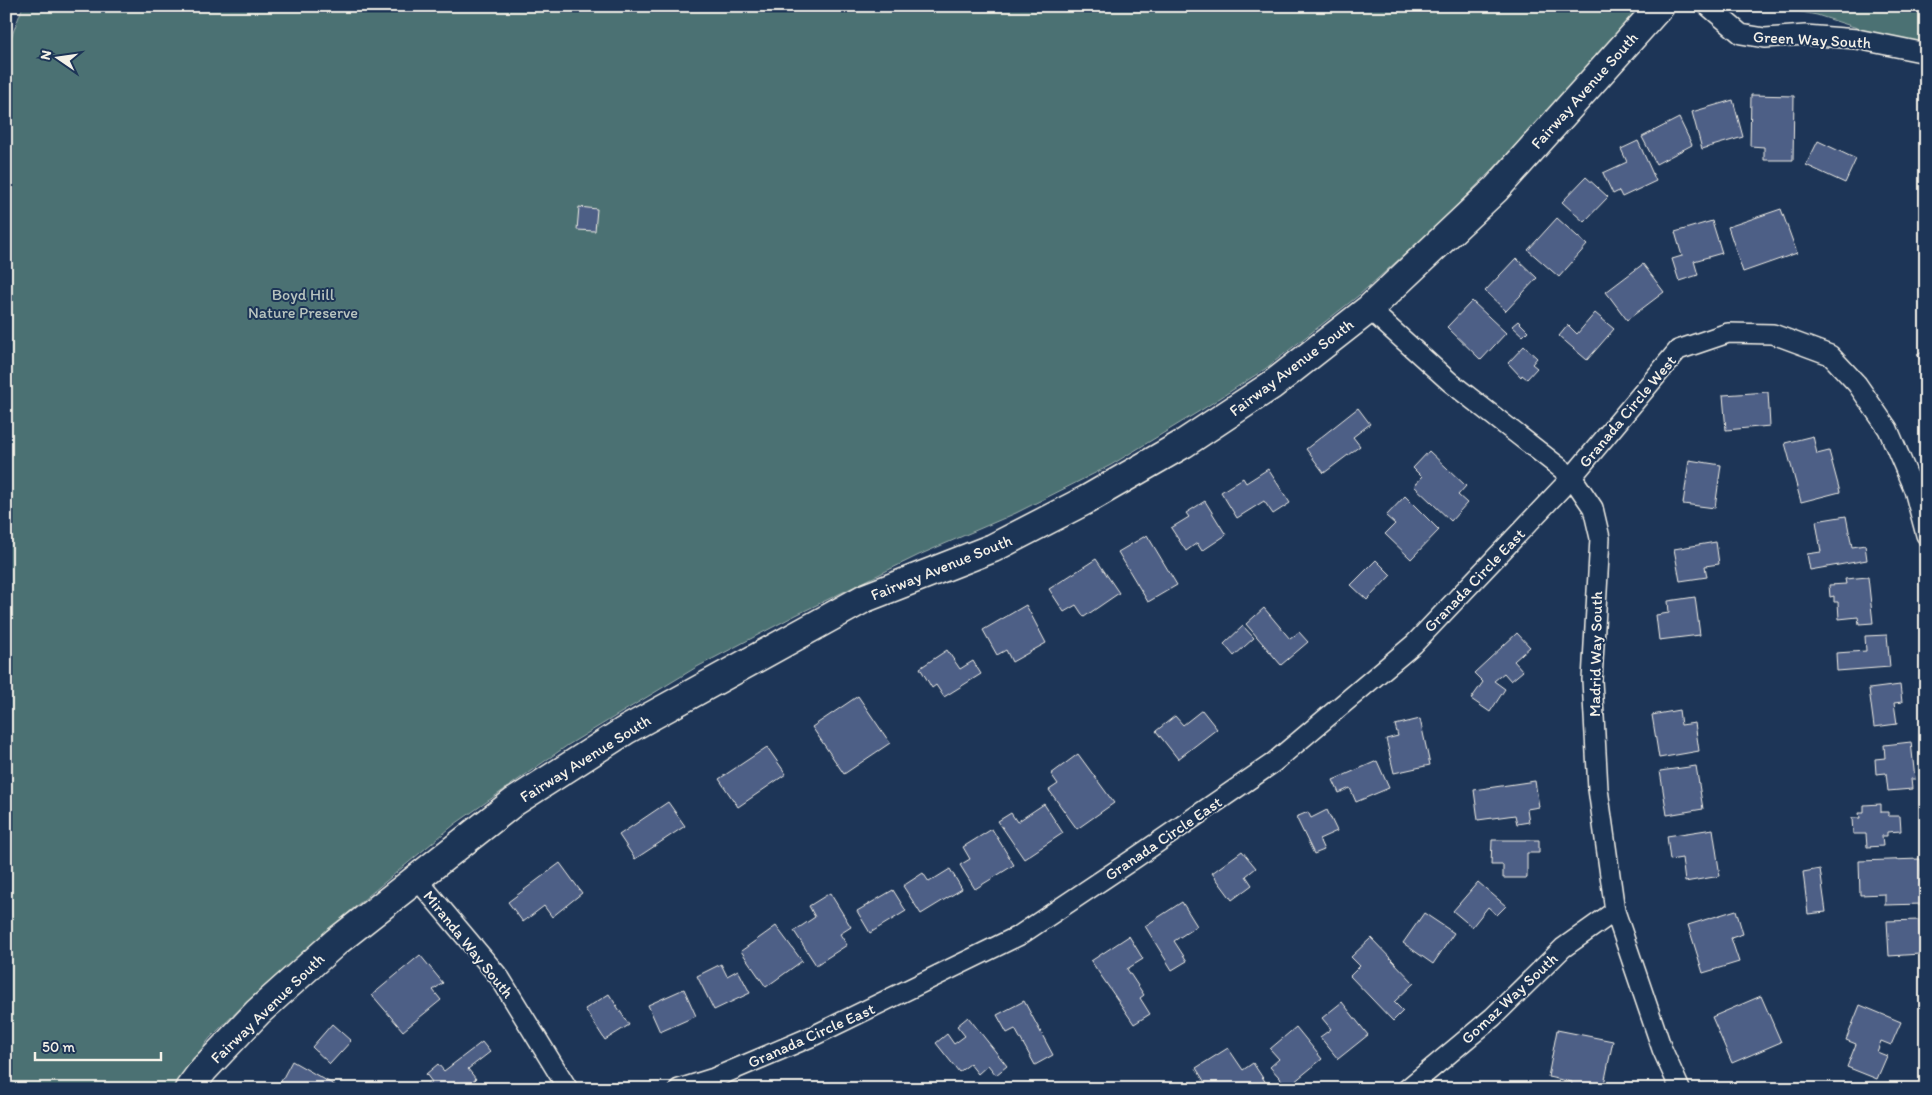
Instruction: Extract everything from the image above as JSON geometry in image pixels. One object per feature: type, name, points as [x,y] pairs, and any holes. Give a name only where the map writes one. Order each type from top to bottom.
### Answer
[{"type":"street","name":"Fairway Avenue South","points":[[190,1089],[204,1069],[258,1012],[336,942],[514,802],[626,730],[865,598],[992,548],[1086,500],[1183,444],[1272,385],[1369,309],[1496,190],[1660,6]]},
{"type":"street","name":"Green Way South","points":[[1708,6],[1741,34],[1765,38],[1805,36],[1857,39],[1926,53]]},
{"type":"street","name":"Madrid Way South","points":[[1369,309],[1450,382],[1572,477],[1592,508],[1600,538],[1592,680],[1598,789],[1615,911],[1662,1049],[1680,1089]]},
{"type":"street","name":"Granada Circle West","points":[[1572,477],[1678,350],[1728,333],[1773,334],[1830,355],[1856,384],[1888,429],[1914,490],[1926,535]]},
{"type":"street","name":"Granada Circle East","points":[[679,1089],[714,1078],[813,1036],[1011,939],[1135,858],[1273,763],[1414,644],[1572,477]]},
{"type":"street","name":"Miranda Way South","points":[[416,878],[500,978],[568,1089]]},
{"type":"street","name":"Gomaz Way South","points":[[1407,1089],[1493,1017],[1563,948],[1615,911]]},
{"type":"green space","name":"Boyd Hill Nature Preserve","points":[[23,6],[1640,6],[1559,98],[1494,168],[1433,229],[1358,296],[1265,369],[1111,465],[1016,513],[919,555],[796,615],[695,668],[568,745],[455,824],[356,906],[254,995],[210,1038],[171,1089],[6,1089],[6,51]]},
{"type":"green space","points":[[1770,6],[1926,6],[1926,44],[1876,34],[1817,15]]},
{"type":"building","points":[[1751,95],[1794,96],[1793,160],[1764,160],[1764,147],[1750,146]]},
{"type":"building","points":[[1733,100],[1743,137],[1702,149],[1692,112]]},
{"type":"building","points":[[1679,118],[1692,145],[1656,164],[1642,137]]},
{"type":"building","points":[[1638,141],[1656,181],[1622,197],[1619,191],[1613,194],[1603,173],[1627,162],[1621,149]]},
{"type":"building","points":[[1818,141],[1856,159],[1845,183],[1806,165]]},
{"type":"building","points":[[1586,177],[1608,197],[1584,222],[1562,202]]},
{"type":"building","points":[[579,207],[597,209],[595,231],[577,230]]},
{"type":"building","points":[[1781,209],[1797,253],[1743,272],[1728,227]]},
{"type":"building","points":[[1557,218],[1587,245],[1559,277],[1528,250]]},
{"type":"building","points":[[1712,221],[1722,253],[1694,261],[1698,275],[1679,281],[1672,259],[1682,256],[1675,232]]},
{"type":"building","points":[[1516,258],[1537,278],[1506,311],[1485,291]]},
{"type":"building","points":[[1643,264],[1664,292],[1627,320],[1606,292]]},
{"type":"building","points":[[1472,301],[1506,333],[1481,360],[1447,327]]},
{"type":"building","points":[[1595,313],[1614,329],[1587,360],[1559,336],[1568,325],[1577,334]]},
{"type":"building","points":[[1518,321],[1528,331],[1523,336],[1512,326]]},
{"type":"building","points":[[1524,346],[1537,358],[1532,364],[1537,368],[1527,379],[1522,375],[1521,377],[1508,363]]},
{"type":"building","points":[[1926,349],[1926,370],[1917,354]]},
{"type":"building","points":[[1768,392],[1770,426],[1726,430],[1723,395]]},
{"type":"building","points":[[1358,408],[1370,424],[1353,437],[1360,446],[1324,473],[1306,449]]},
{"type":"building","points":[[1813,436],[1817,454],[1829,451],[1840,492],[1801,502],[1785,443]]},
{"type":"building","points":[[1429,451],[1466,486],[1458,495],[1467,503],[1451,521],[1414,486],[1422,477],[1413,468]]},
{"type":"building","points":[[1689,460],[1721,465],[1715,508],[1683,504]]},
{"type":"building","points":[[1268,469],[1290,503],[1273,514],[1264,501],[1237,518],[1221,492],[1243,478],[1246,483]]},
{"type":"building","points":[[1405,496],[1439,530],[1411,559],[1385,534],[1395,524],[1386,516]]},
{"type":"building","points":[[1205,501],[1226,535],[1202,551],[1197,543],[1186,551],[1171,528],[1189,517],[1186,513]]},
{"type":"building","points":[[1846,516],[1852,547],[1865,545],[1867,560],[1810,570],[1807,554],[1821,552],[1816,521]]},
{"type":"building","points":[[1147,535],[1177,585],[1148,602],[1118,552]]},
{"type":"building","points":[[1716,542],[1719,564],[1705,566],[1707,577],[1680,581],[1674,549]]},
{"type":"building","points":[[1096,559],[1119,593],[1084,617],[1076,605],[1064,612],[1049,589]]},
{"type":"building","points":[[1376,560],[1391,575],[1367,600],[1351,585]]},
{"type":"building","points":[[1868,577],[1873,623],[1859,624],[1858,617],[1839,619],[1838,602],[1834,602],[1834,596],[1830,597],[1829,585],[1846,584],[1845,579]]},
{"type":"building","points":[[1695,597],[1700,635],[1659,640],[1656,615],[1669,613],[1668,601]]},
{"type":"building","points":[[1026,605],[1046,643],[1012,662],[1006,650],[997,655],[983,630]]},
{"type":"building","points":[[1264,608],[1290,639],[1299,632],[1308,642],[1281,665],[1246,624]]},
{"type":"building","points":[[1243,626],[1254,638],[1234,656],[1224,644]]},
{"type":"building","points":[[1517,633],[1530,647],[1514,661],[1523,671],[1511,681],[1504,673],[1494,681],[1505,689],[1490,712],[1471,699],[1483,682],[1474,673]]},
{"type":"building","points":[[1887,635],[1890,667],[1837,671],[1836,653],[1866,651],[1865,636]]},
{"type":"building","points":[[947,650],[960,669],[973,661],[981,674],[944,697],[936,685],[932,688],[920,668]]},
{"type":"building","points":[[1900,685],[1902,702],[1894,703],[1897,724],[1874,727],[1869,689]]},
{"type":"building","points":[[858,696],[890,743],[844,774],[812,727]]},
{"type":"building","points":[[1202,710],[1217,729],[1178,759],[1156,731],[1175,716],[1183,725]]},
{"type":"building","points":[[1679,710],[1681,725],[1695,723],[1699,751],[1659,758],[1652,715]]},
{"type":"building","points":[[1420,719],[1430,765],[1394,773],[1386,739],[1398,736],[1395,725]]},
{"type":"building","points":[[1911,742],[1915,779],[1911,779],[1912,789],[1888,791],[1886,773],[1876,774],[1875,759],[1885,758],[1884,745]]},
{"type":"building","points":[[767,747],[786,774],[738,807],[719,779]]},
{"type":"building","points":[[1078,754],[1114,803],[1077,829],[1049,790],[1058,784],[1051,774]]},
{"type":"building","points":[[1377,761],[1389,788],[1356,802],[1350,788],[1339,793],[1333,780]]},
{"type":"building","points":[[1696,766],[1703,809],[1667,815],[1660,771]]},
{"type":"building","points":[[1535,781],[1539,807],[1527,809],[1529,822],[1517,824],[1515,815],[1478,820],[1474,790]]},
{"type":"building","points":[[668,802],[685,826],[635,859],[619,835]]},
{"type":"building","points":[[1044,804],[1063,833],[1024,859],[998,821],[1011,813],[1017,822]]},
{"type":"building","points":[[1881,804],[1881,812],[1888,812],[1888,816],[1900,816],[1901,831],[1887,832],[1887,836],[1882,836],[1883,846],[1867,847],[1866,834],[1853,834],[1852,818],[1860,818],[1859,813],[1864,813],[1864,805]]},
{"type":"building","points":[[1327,810],[1337,831],[1319,839],[1324,850],[1314,854],[1296,817],[1308,812],[1311,818]]},
{"type":"building","points":[[992,829],[1014,865],[975,889],[960,865],[970,859],[963,847]]},
{"type":"building","points":[[1713,829],[1720,876],[1685,882],[1682,858],[1670,860],[1667,836]]},
{"type":"building","points":[[1492,840],[1539,840],[1539,853],[1527,853],[1527,878],[1503,878],[1503,865],[1491,865]]},
{"type":"building","points":[[1242,851],[1256,868],[1246,876],[1252,885],[1232,900],[1212,873]]},
{"type":"building","points":[[1920,859],[1922,904],[1885,905],[1885,894],[1860,895],[1859,861]]},
{"type":"building","points":[[560,863],[582,893],[552,917],[544,906],[523,922],[508,902]]},
{"type":"building","points":[[950,869],[962,889],[921,914],[903,886],[923,873],[929,882]]},
{"type":"building","points":[[1820,869],[1826,912],[1808,914],[1803,872]]},
{"type":"building","points":[[1478,882],[1506,906],[1497,915],[1488,907],[1472,927],[1453,911]]},
{"type":"building","points":[[893,890],[906,911],[870,933],[857,911]]},
{"type":"building","points":[[830,893],[851,927],[840,934],[847,945],[816,965],[794,931],[815,917],[809,906]]},
{"type":"building","points":[[1182,902],[1197,926],[1174,941],[1187,961],[1172,970],[1145,926]]},
{"type":"building","points":[[1736,910],[1743,934],[1731,938],[1739,962],[1703,973],[1688,925]]},
{"type":"building","points":[[1424,913],[1454,933],[1433,964],[1403,943]]},
{"type":"building","points":[[1919,920],[1920,954],[1889,956],[1887,921]]},
{"type":"building","points":[[776,926],[802,961],[766,987],[741,951]]},
{"type":"building","points":[[1129,936],[1143,959],[1127,969],[1144,995],[1140,998],[1150,1014],[1134,1024],[1091,961]]},
{"type":"building","points":[[1371,938],[1414,983],[1394,1002],[1403,1011],[1393,1021],[1350,976],[1360,966],[1351,957]]},
{"type":"building","points":[[420,955],[443,983],[433,990],[441,1000],[403,1031],[372,995]]},
{"type":"building","points":[[721,964],[727,976],[738,970],[750,993],[714,1010],[697,976]]},
{"type":"building","points":[[684,989],[696,1016],[660,1032],[648,1005]]},
{"type":"building","points":[[609,994],[629,1025],[605,1040],[585,1009]]},
{"type":"building","points":[[1761,996],[1781,1042],[1732,1063],[1712,1017]]},
{"type":"building","points":[[1024,1001],[1053,1055],[1035,1065],[1015,1029],[1007,1033],[997,1015]]},
{"type":"building","points":[[1342,1002],[1368,1035],[1338,1059],[1320,1037],[1331,1029],[1322,1018]]},
{"type":"building","points":[[1860,1005],[1901,1022],[1891,1045],[1881,1041],[1877,1052],[1887,1056],[1877,1079],[1847,1067],[1856,1044],[1846,1040]]},
{"type":"building","points":[[968,1017],[1007,1066],[996,1075],[988,1065],[978,1074],[970,1064],[959,1072],[936,1043],[947,1034],[954,1044],[965,1036],[957,1026]]},
{"type":"building","points":[[332,1024],[351,1041],[330,1064],[312,1047]]},
{"type":"building","points":[[1296,1027],[1322,1059],[1288,1087],[1270,1067],[1279,1059],[1270,1049]]},
{"type":"building","points":[[1557,1030],[1613,1041],[1603,1089],[1571,1089],[1572,1082],[1548,1077]]},
{"type":"building","points":[[482,1042],[490,1052],[468,1069],[476,1079],[464,1089],[423,1089],[432,1082],[426,1074],[438,1064],[444,1071]]},
{"type":"building","points":[[1228,1048],[1243,1070],[1253,1063],[1270,1089],[1209,1089],[1196,1068]]},
{"type":"building","points":[[292,1061],[336,1086],[334,1089],[277,1089]]}]
